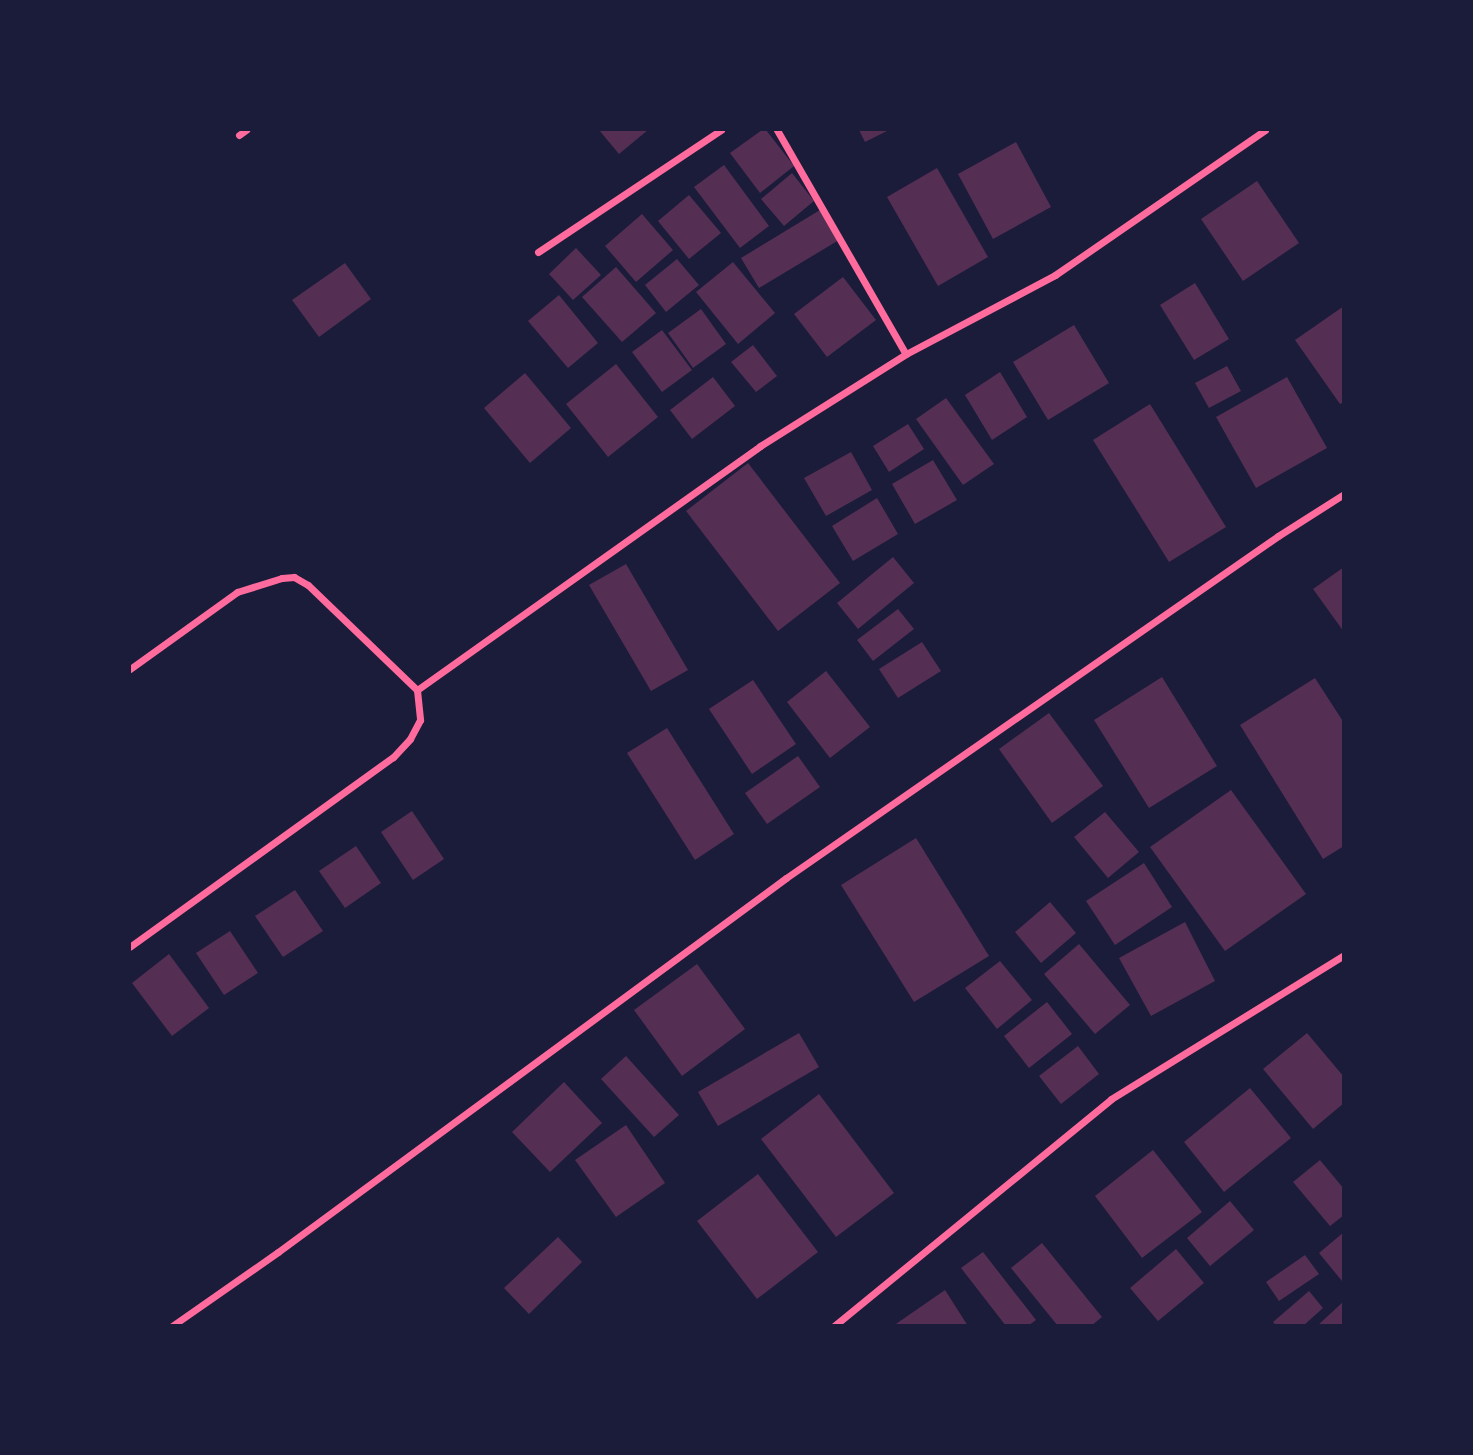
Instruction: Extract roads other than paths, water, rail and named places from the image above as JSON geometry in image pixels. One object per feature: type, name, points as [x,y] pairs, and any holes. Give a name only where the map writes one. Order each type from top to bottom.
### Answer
[{"type":"street","points":[[538,251],[721,130]]},
{"type":"street","points":[[777,130],[906,354]]},
{"type":"street","points":[[417,690],[760,446],[906,354],[1055,275],[1265,130]]},
{"type":"street","points":[[172,1325],[278,1252],[786,878],[1278,536],[1343,494]]},
{"type":"street","points":[[130,669],[237,592],[294,577],[308,585],[417,690],[420,720],[410,738],[393,757],[130,947]]},
{"type":"street","points":[[834,1325],[1111,1100],[1343,955]]}]
